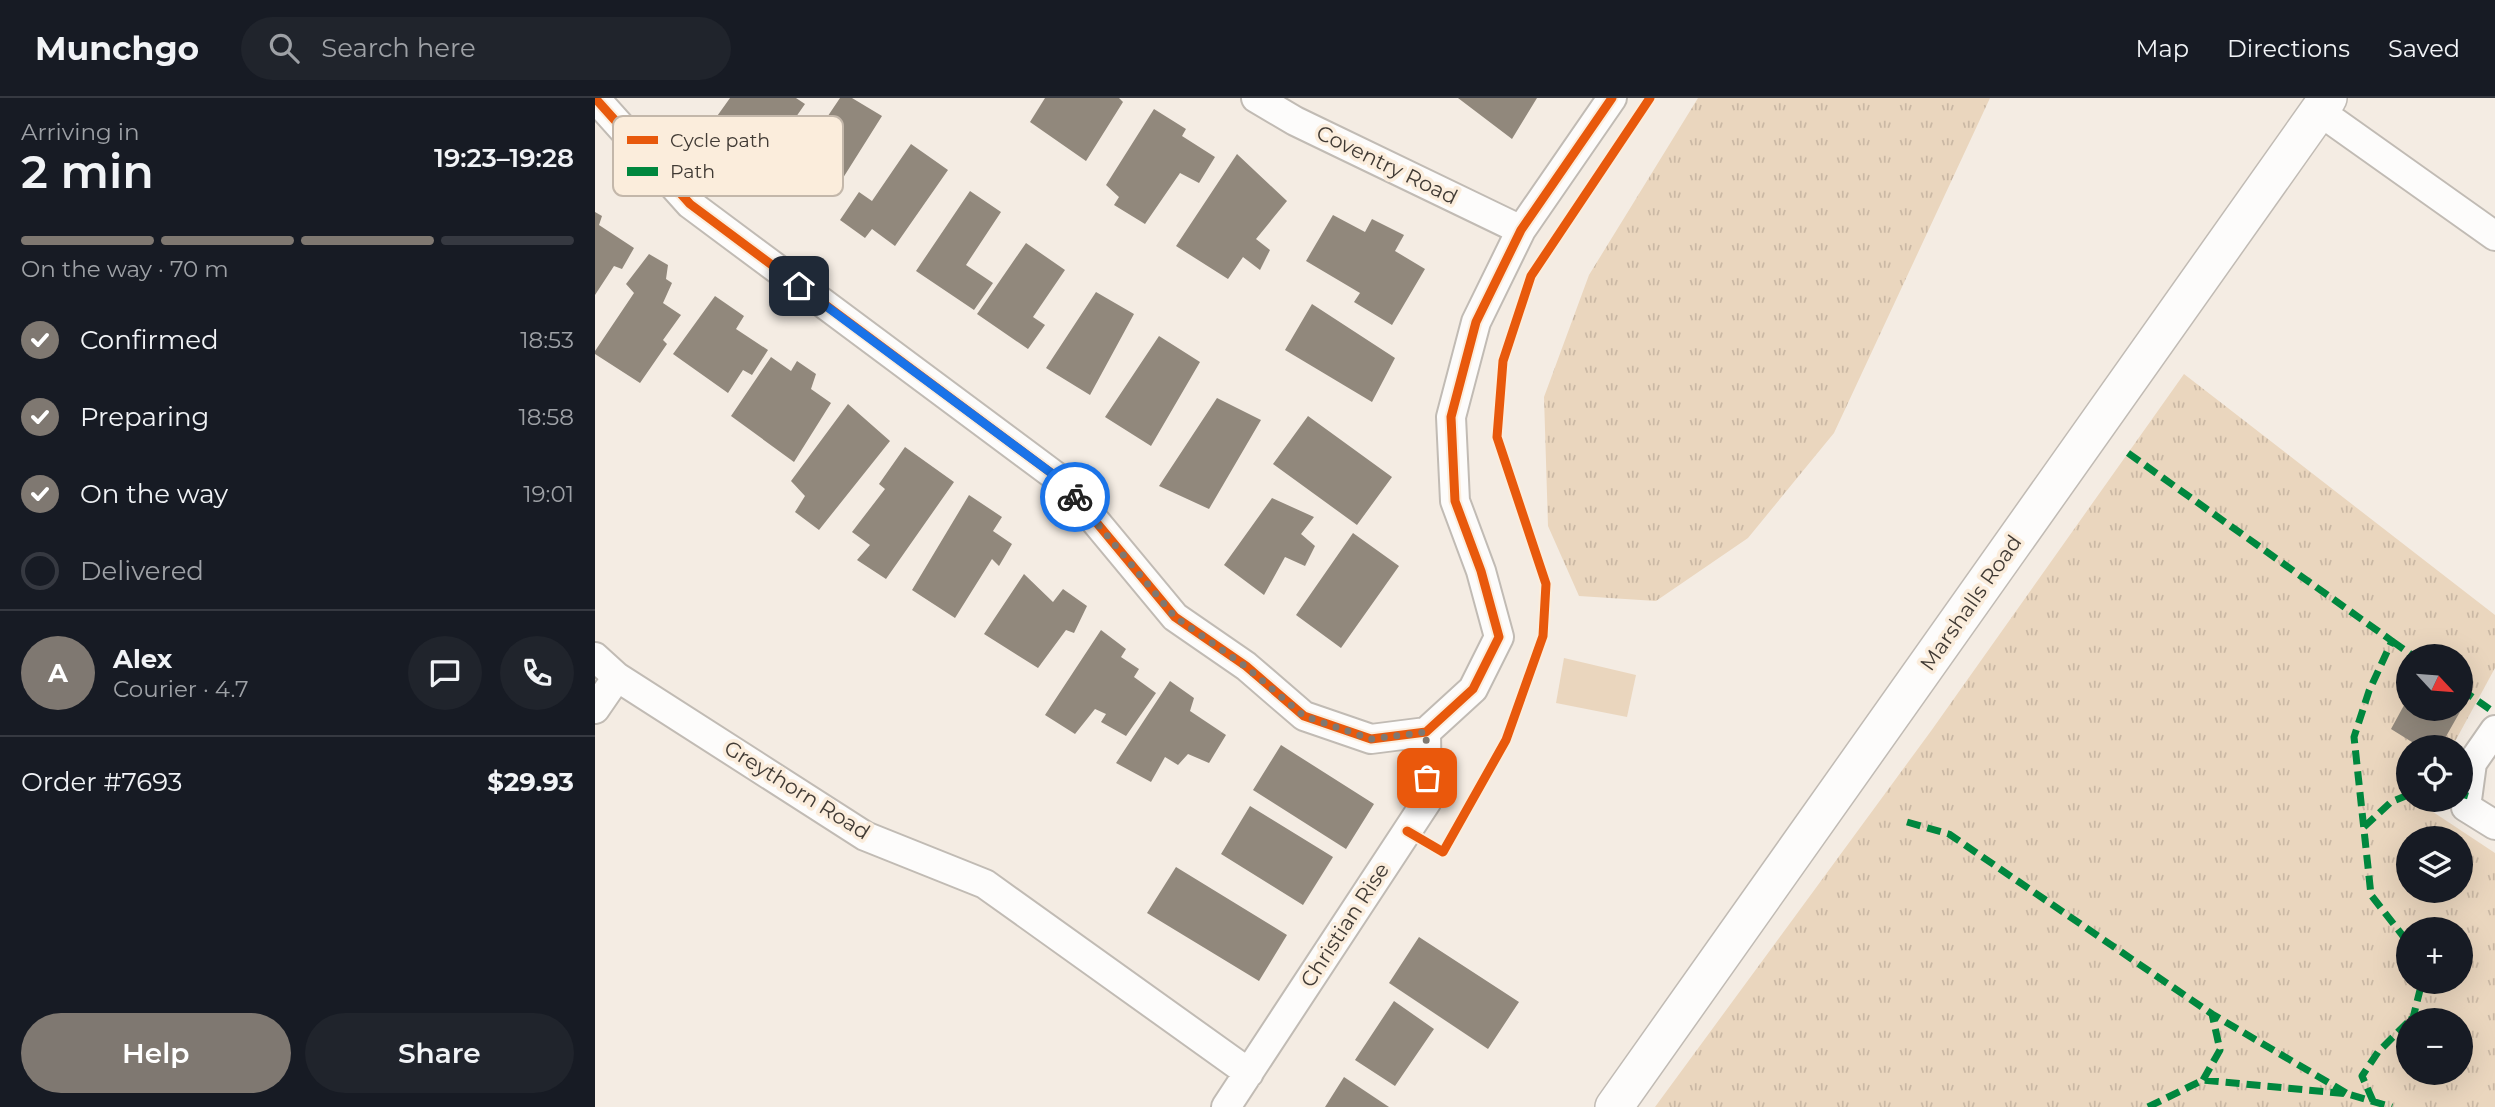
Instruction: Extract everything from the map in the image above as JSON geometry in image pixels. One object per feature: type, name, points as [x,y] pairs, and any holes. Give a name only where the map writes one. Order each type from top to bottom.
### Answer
[{"type":"street","points":[[595,98],[613,118]]},
{"type":"street","name":"Coventry Road","points":[[1256,98],[1295,121],[1521,230]]},
{"type":"street","points":[[683,196],[1062,481],[1175,617],[1245,666],[1304,716],[1371,739],[1426,732],[1473,690],[1499,637],[1481,570],[1455,501],[1451,417],[1476,322],[1521,230],[1612,98]]},
{"type":"street","points":[[2323,104],[2495,236]]},
{"type":"street","name":"Marshalls Road","points":[[1614,1107],[2323,104]]},
{"type":"street","name":"Greythorn Road","points":[[595,657],[618,677],[865,836],[985,884],[1249,1073]]},
{"type":"street","points":[[595,709],[618,677]]},
{"type":"street","points":[[2495,730],[2472,763],[2466,807],[2495,825]]},
{"type":"street","name":"Christian Rise","points":[[1226,1107],[1427,801],[1426,732]]},
{"type":"green space","points":[[1698,98],[1990,98],[1834,433],[1748,538],[1656,601],[1579,596],[1548,526],[1544,397],[1589,275]]},
{"type":"green space","points":[[2184,374],[2495,615],[2495,668],[2473,708],[2473,644],[2396,644],[2396,721],[2466,721],[2459,735],[2396,735],[2396,812],[2433,812],[2454,826],[2396,826],[2396,903],[2473,903],[2473,838],[2495,853],[2495,1107],[1655,1107],[1931,731]]},
{"type":"green space","points":[[1564,658],[1636,675],[1627,717],[1556,703]]},
{"type":"building","points":[[730,98],[796,98],[805,104],[797,116],[717,116]]},
{"type":"building","points":[[840,98],[852,98],[882,116],[843,178],[843,116],[828,116]]},
{"type":"building","points":[[1045,98],[1119,98],[1123,102],[1086,161],[1030,122]]},
{"type":"building","points":[[1458,98],[1537,98],[1512,139]]},
{"type":"building","points":[[1154,109],[1186,129],[1182,136],[1215,157],[1199,183],[1180,173],[1145,224],[1114,205],[1119,197],[1106,185]]},
{"type":"building","points":[[911,144],[948,170],[895,246],[872,229],[865,238],[840,220],[859,192],[872,201]]},
{"type":"building","points":[[1237,154],[1287,201],[1256,239],[1270,250],[1260,270],[1243,257],[1228,279],[1176,246]]},
{"type":"building","points":[[970,191],[1001,212],[966,265],[993,283],[974,310],[916,271]]},
{"type":"building","points":[[595,212],[602,216],[599,225],[634,248],[622,269],[614,266],[595,295]]},
{"type":"building","points":[[1333,215],[1365,232],[1372,219],[1404,235],[1395,251],[1425,269],[1392,325],[1354,302],[1360,293],[1306,261]]},
{"type":"building","points":[[1026,243],[1065,270],[1033,317],[1045,325],[1028,349],[977,314]]},
{"type":"building","points":[[649,254],[668,265],[666,279],[672,283],[663,303],[681,315],[663,340],[667,344],[640,383],[595,354],[595,351],[634,293],[626,284]]},
{"type":"building","points":[[1096,292],[1134,314],[1090,395],[1046,368]]},
{"type":"building","points":[[715,296],[744,316],[736,329],[768,350],[752,375],[743,370],[728,393],[673,354]]},
{"type":"building","points":[[1312,304],[1395,358],[1372,402],[1285,350]]},
{"type":"building","points":[[1159,336],[1200,362],[1151,446],[1105,417]]},
{"type":"building","points":[[771,357],[791,371],[797,361],[816,374],[811,389],[831,403],[794,462],[731,416]]},
{"type":"building","points":[[1217,398],[1261,420],[1209,509],[1159,486]]},
{"type":"building","points":[[848,404],[890,441],[819,530],[795,512],[805,496],[791,481]]},
{"type":"building","points":[[1308,416],[1392,477],[1357,525],[1273,464]]},
{"type":"building","points":[[905,447],[954,482],[886,579],[857,560],[870,545],[852,532],[885,489],[879,484]]},
{"type":"building","points":[[969,495],[1002,517],[993,531],[1012,544],[999,566],[992,559],[955,618],[912,590]]},
{"type":"building","points":[[1272,498],[1314,517],[1301,534],[1315,546],[1305,566],[1285,557],[1264,595],[1224,565]]},
{"type":"building","points":[[1353,533],[1399,566],[1341,648],[1296,615]]},
{"type":"building","points":[[1024,574],[1053,602],[1063,589],[1087,606],[1074,633],[1066,630],[1038,668],[984,634]]},
{"type":"building","points":[[1101,630],[1126,649],[1121,657],[1139,669],[1134,677],[1156,693],[1126,736],[1101,722],[1106,714],[1095,709],[1075,734],[1045,715]]},
{"type":"building","points":[[1170,681],[1194,698],[1190,711],[1226,735],[1209,763],[1188,754],[1178,765],[1165,757],[1151,782],[1116,763]]},
{"type":"building","points":[[2396,720],[2455,721],[2447,735],[2401,735],[2391,729]]},
{"type":"building","points":[[1281,745],[1374,804],[1346,849],[1253,790]]},
{"type":"building","points":[[1250,806],[1333,857],[1303,905],[1221,854]]},
{"type":"building","points":[[1176,867],[1287,935],[1259,981],[1147,913]]},
{"type":"building","points":[[1419,937],[1519,1002],[1488,1049],[1389,983]]},
{"type":"building","points":[[1394,1001],[1434,1029],[1395,1086],[1355,1060]]},
{"type":"building","points":[[1344,1077],[1389,1107],[1325,1107]]},
{"type":"marked path","points":[[2128,453],[2392,641],[2369,691],[2354,737],[2371,895],[2396,927]]},
{"type":"marked path","points":[[2392,641],[2396,644]]},
{"type":"marked path","points":[[2473,697],[2495,713]]},
{"type":"marked path","points":[[2364,827],[2396,800]]},
{"type":"marked path","points":[[1907,822],[1949,834],[2212,1014],[2348,1094]]},
{"type":"marked path","points":[[2416,1008],[2419,994]]},
{"type":"marked path","points":[[2203,1080],[2220,1050],[2212,1014]]},
{"type":"marked path","points":[[2373,1101],[2362,1076],[2378,1052],[2396,1034]]},
{"type":"marked path","points":[[2148,1107],[2203,1080],[2348,1094],[2392,1107]]},
{"type":"cycle path","points":[[595,98],[613,118]]},
{"type":"cycle path","points":[[683,196],[1062,481],[1175,617],[1246,666],[1304,716],[1371,739],[1426,732],[1473,689],[1499,637],[1481,571],[1455,501],[1451,417],[1476,322],[1521,230],[1612,98]]},
{"type":"cycle path","points":[[1407,831],[1443,852],[1506,740],[1543,636],[1546,584],[1497,437],[1503,361],[1531,276],[1650,98]]},
{"type":"way so far","points":[[1075,497],[1175,617],[1245,666],[1304,716],[1371,739],[1426,732],[1427,778]]},
{"type":"route","points":[[799,286],[1062,481],[1075,497]]}]
